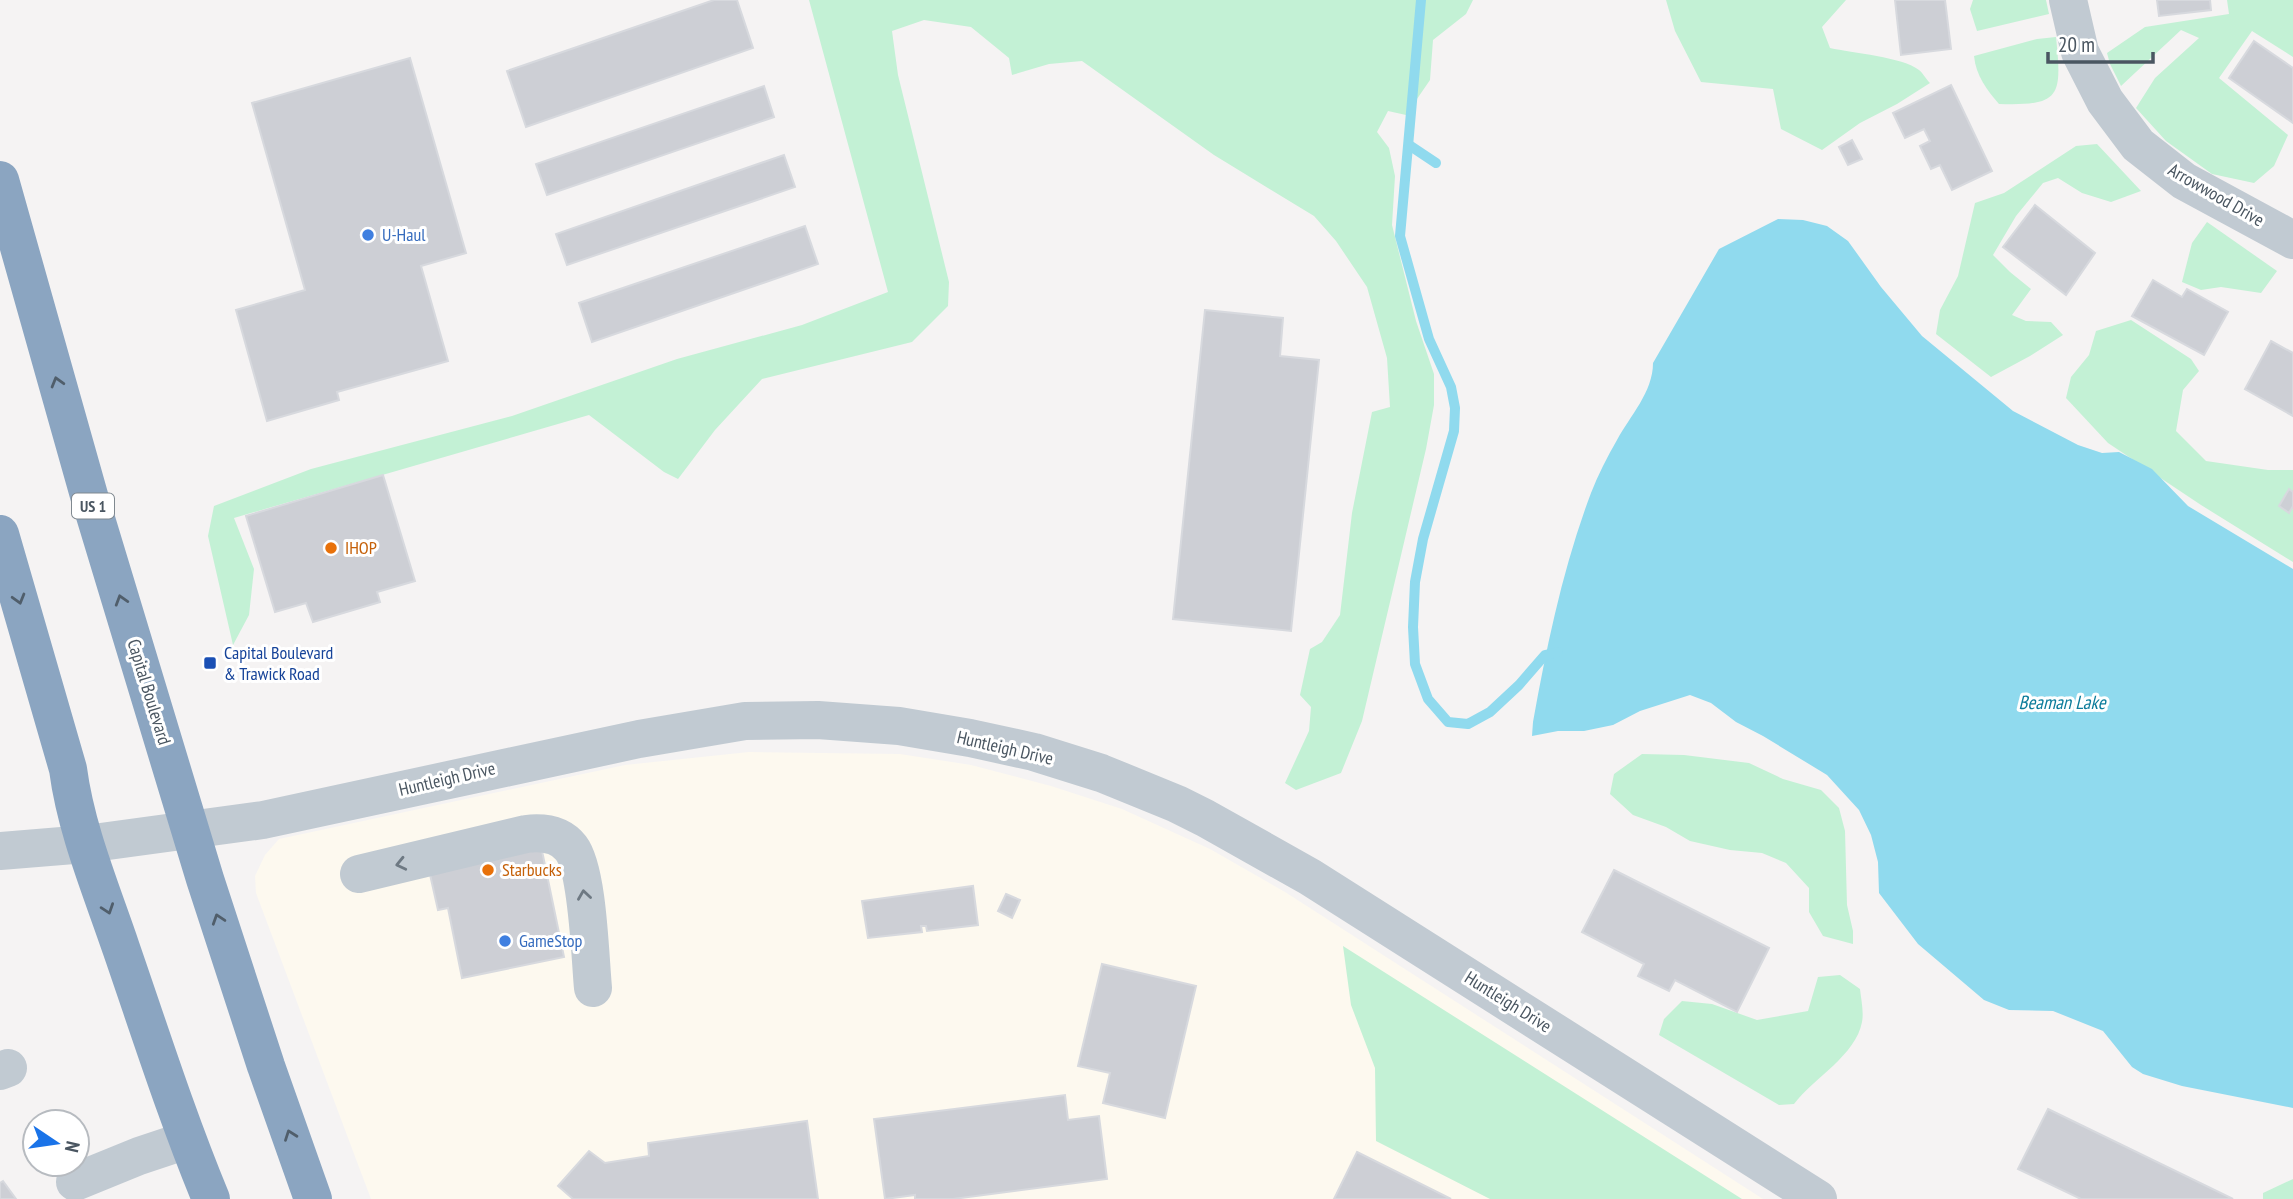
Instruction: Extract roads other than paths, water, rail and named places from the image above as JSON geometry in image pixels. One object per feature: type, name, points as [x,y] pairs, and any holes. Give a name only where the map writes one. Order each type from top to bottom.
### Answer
[{"type":"highway","name":"Capital Boulevard","points":[[0,180],[90,499],[190,830],[265,1066],[313,1199]]},
{"type":"highway","points":[[0,534],[68,769],[71,793],[86,844],[187,1140],[211,1199]]},
{"type":"street","name":"Arrowwood Drive","points":[[2068,0],[2080,52],[2105,101],[2138,145],[2184,181],[2293,240]]},
{"type":"street","name":"Huntleigh Drive","points":[[0,851],[86,844],[277,817],[639,738],[745,721],[818,720],[898,726],[970,738],[1034,752],[1101,773],[1177,804],[1258,846],[1818,1199]]},
{"type":"street","points":[[359,874],[526,834],[538,833],[560,838],[571,848],[578,862],[587,919],[593,988]]},
{"type":"street","points":[[75,1182],[187,1140]]},
{"type":"water","name":"Beaman Lake","points":[[1778,219],[1803,220],[1827,226],[1848,241],[1881,287],[1922,336],[2013,411],[2078,445],[2102,453],[2119,452],[2152,469],[2188,506],[2293,569],[2293,1108],[2182,1086],[2143,1074],[2132,1067],[2103,1031],[2053,1011],[2009,1010],[1984,1000],[1918,944],[1879,893],[1878,862],[1871,835],[1859,810],[1827,775],[1736,722],[1711,703],[1690,695],[1640,711],[1613,725],[1532,736],[1544,664],[1564,578],[1581,521],[1600,473],[1645,394],[1653,363],[1719,249]]},
{"type":"waterway","points":[[1421,0],[1400,236],[1429,339],[1451,387],[1455,408],[1454,431],[1423,539],[1415,582],[1415,664],[1428,699],[1448,722],[1468,724],[1490,712],[1519,685],[1545,655],[1558,652]]},
{"type":"waterway","points":[[1409,145],[1436,163]]},
{"type":"place","name":"U-Haul","points":[[368,235]]},
{"type":"place","name":"IHOP","points":[[331,548]]},
{"type":"place","name":"Capital Boulevard & Trawick Road","points":[[210,663]]},
{"type":"place","name":"Starbucks","points":[[488,870]]},
{"type":"place","name":"GameStop","points":[[505,941]]}]
